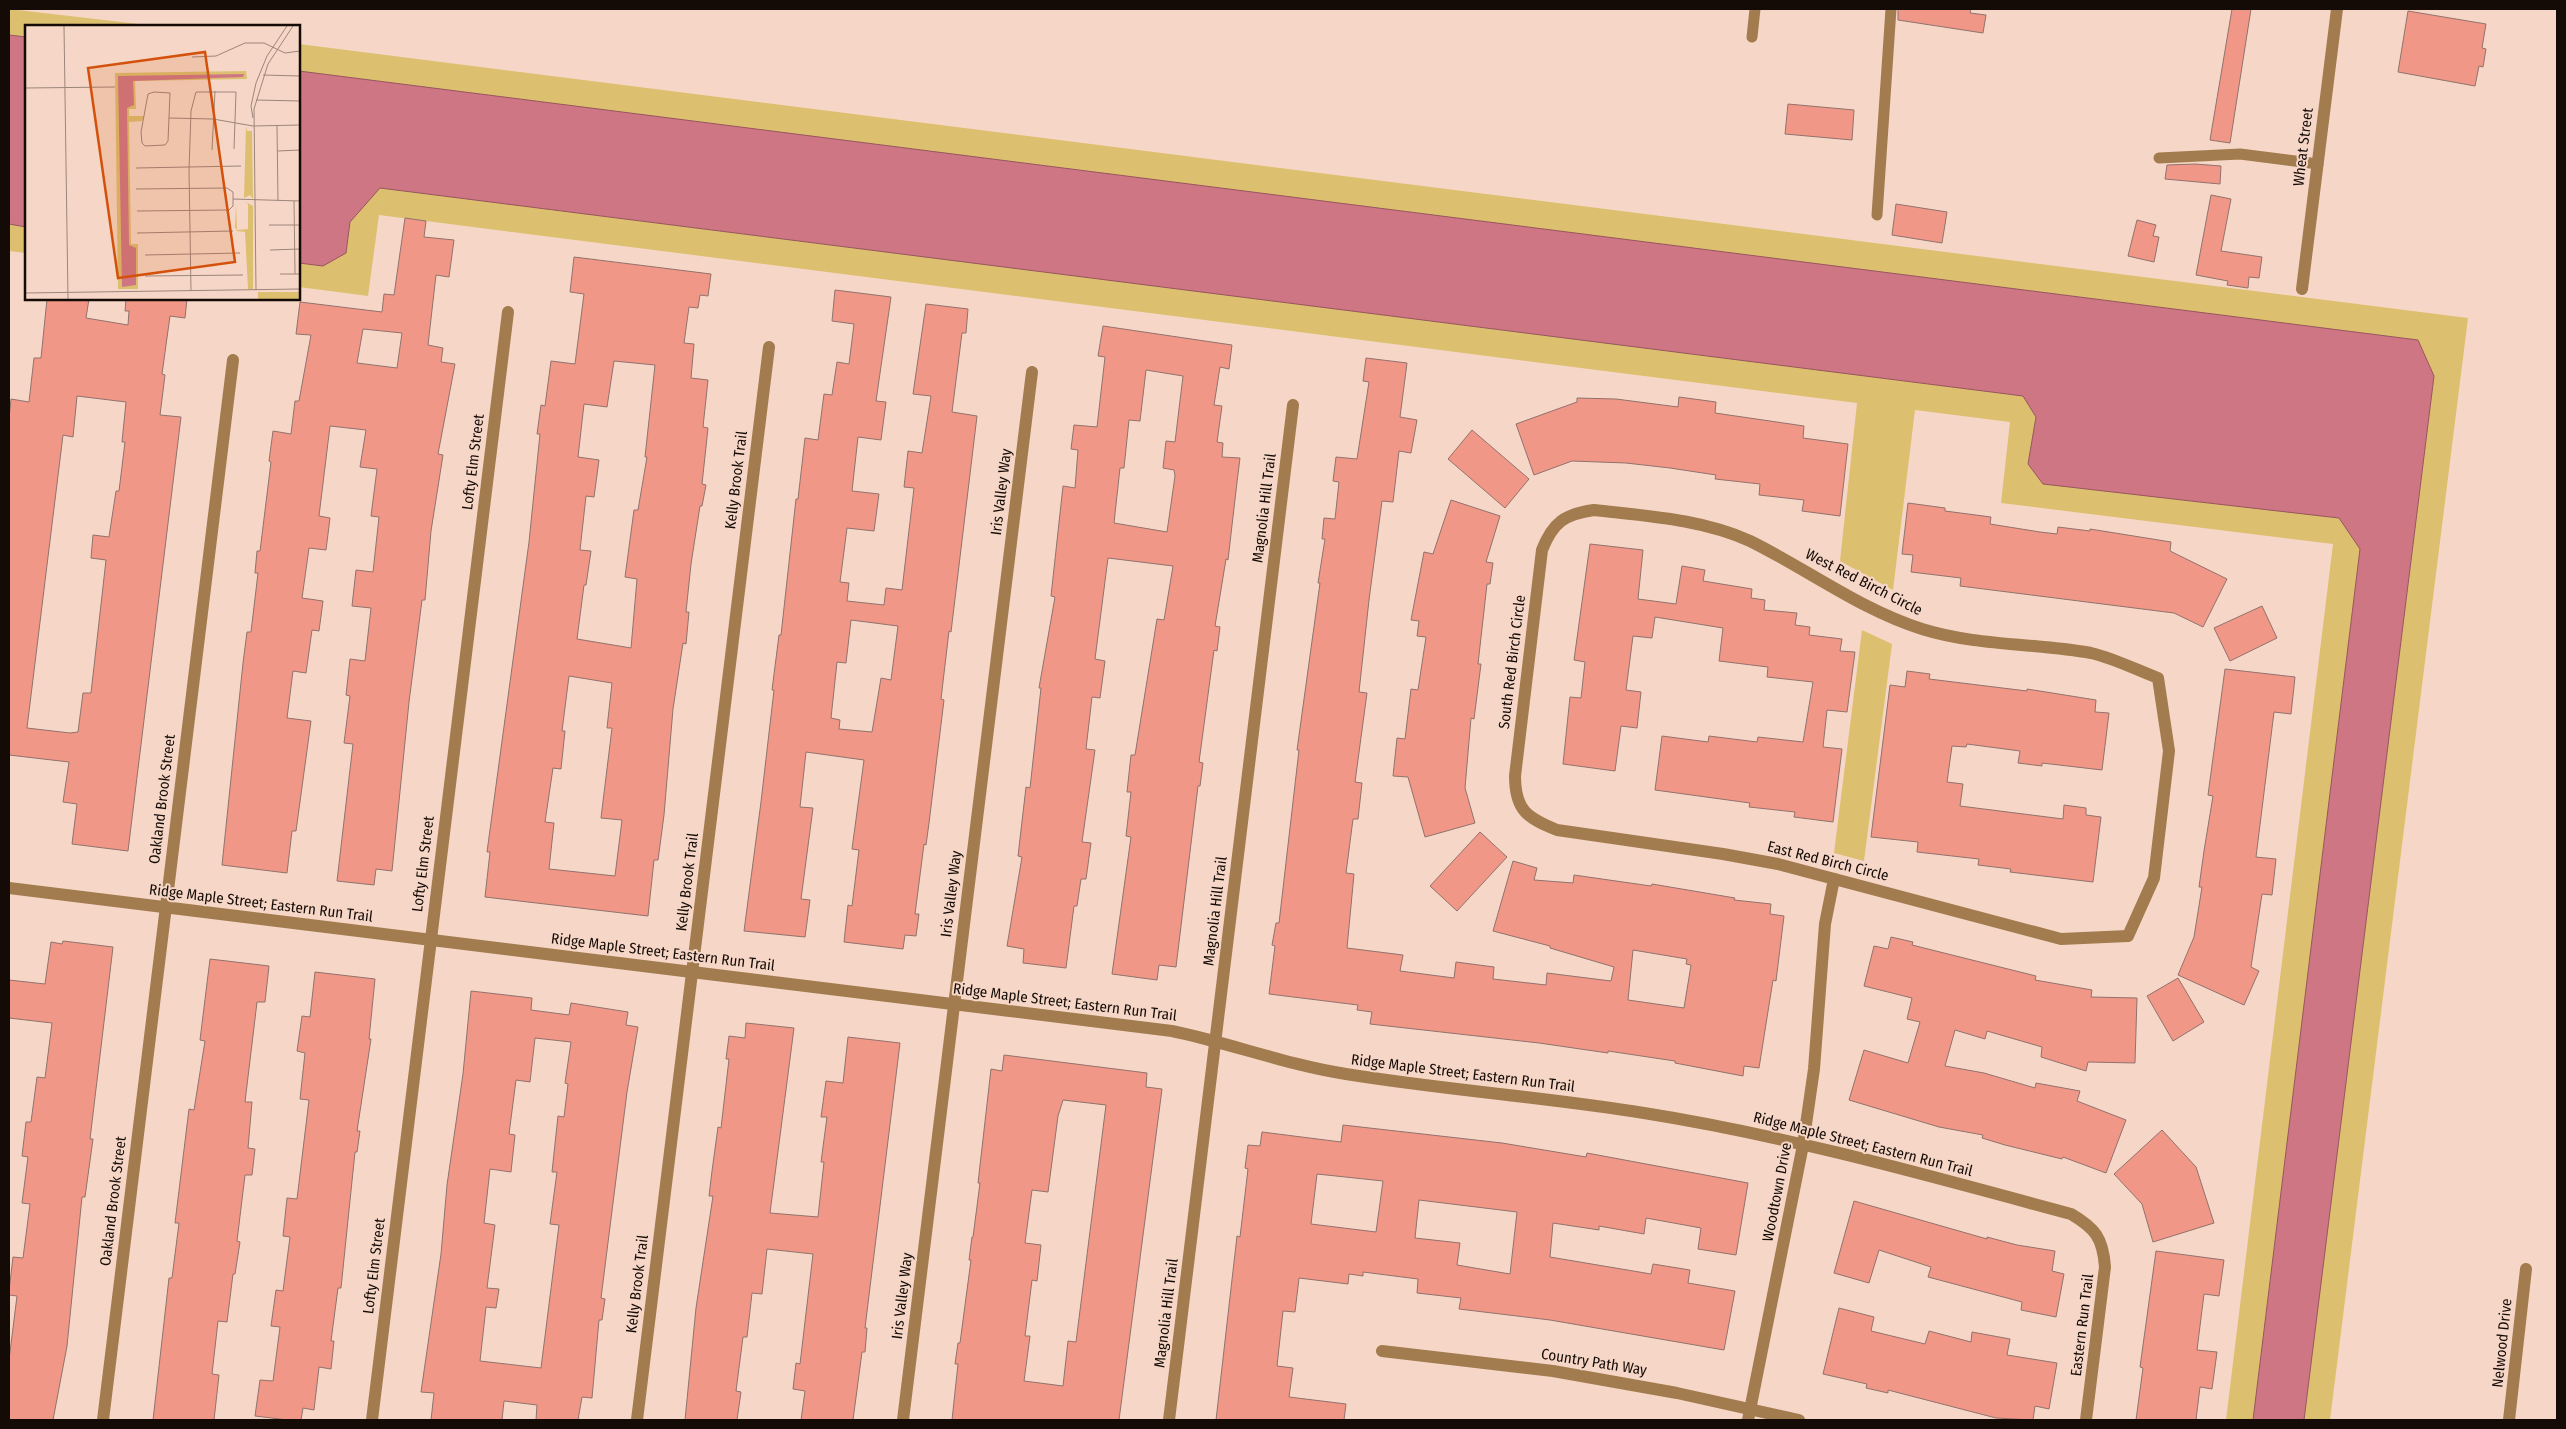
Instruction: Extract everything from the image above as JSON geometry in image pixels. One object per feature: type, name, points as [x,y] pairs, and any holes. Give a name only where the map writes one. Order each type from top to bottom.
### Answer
[{"type":"street","name":"Wheat Street","points":[[2302,289],[2338,9]]},
{"type":"street","name":"Lofty Elm Street","points":[[372,1420],[508,312]]},
{"type":"street","name":"Kelly Brook Trail","points":[[637,1420],[769,347]]},
{"type":"street","name":"Oakland Brook Street","points":[[103,1420],[233,360]]},
{"type":"street","name":"Iris Valley Way","points":[[903,1420],[1032,372]]},
{"type":"street","name":"Magnolia Hill Trail","points":[[1169,1420],[1293,405]]},
{"type":"street","name":"West Red Birch Circle","points":[[1560,521],[1576,512],[1594,510],[1674,520],[1710,527],[1748,540],[1888,616],[1923,629],[1964,638],[2092,654],[2158,678],[2169,751],[2154,878],[2128,936]]},
{"type":"street","name":"South Red Birch Circle","points":[[1523,810],[1515,795],[1514,776],[1542,550],[1549,534],[1560,521]]},
{"type":"street","name":"East Red Birch Circle","points":[[1523,810],[1538,822],[1557,830],[1723,854],[1778,864],[2061,939],[2128,936]]},
{"type":"street","name":"Woodtown Drive","points":[[1749,1414],[1803,1145],[1814,1069],[1825,924],[1834,879]]},
{"type":"street","name":"Ridge Maple Street; Eastern Run Trail","points":[[9,888],[1172,1031],[1216,1040],[1292,1063],[1345,1074],[1643,1113],[1803,1145],[1880,1163],[2071,1214],[2088,1224],[2097,1234]]},
{"type":"street","name":"Eastern Run Trail","points":[[2086,1420],[2105,1267],[2104,1249],[2097,1234]]},
{"type":"street","name":"Nelwood Drive","points":[[2510,1420],[2526,1269]]},
{"type":"street","name":"Country Path Way","points":[[1382,1351],[1553,1371],[1749,1414],[1799,1420]]},
{"type":"lane","points":[[1752,37],[1755,9]]},
{"type":"lane","points":[[1877,214],[1892,9]]},
{"type":"lane","points":[[2159,158],[2240,154],[2318,164]]},
{"type":"shaded area","points":[[9,9],[147,25],[25,25],[25,253],[9,251]]},
{"type":"shaded area","points":[[9,35],[25,37],[25,227],[9,224]]},
{"type":"shaded area","points":[[300,44],[2468,318],[2330,1420],[2226,1420],[2333,544],[2001,503],[2010,422],[1915,410],[1893,590],[1840,561],[1857,403],[379,215],[368,296],[300,287]]},
{"type":"shaded area","points":[[300,71],[2418,340],[2434,376],[2304,1420],[2253,1420],[2360,549],[2339,518],[2043,484],[2028,464],[2036,417],[2023,396],[380,188],[350,222],[346,253],[323,266],[300,263]]},
{"type":"shaded area","points":[[1862,630],[1892,644],[1864,861],[1834,853]]},
{"type":"building","points":[[1898,9],[1971,9],[1970,13],[1986,15],[1983,33],[1898,20]]},
{"type":"building","points":[[2232,9],[2251,9],[2230,143],[2210,140]]},
{"type":"building","points":[[2408,11],[2486,24],[2482,48],[2486,49],[2483,67],[2479,66],[2475,86],[2398,72]]},
{"type":"building","points":[[1788,104],[1854,110],[1852,140],[1785,134]]},
{"type":"building","points":[[2195,164],[2221,166],[2220,184],[2165,179],[2167,165]]},
{"type":"building","points":[[2211,195],[2231,199],[2221,251],[2262,257],[2259,278],[2249,277],[2248,288],[2227,285],[2228,281],[2196,275]]},
{"type":"building","points":[[1896,204],[1947,212],[1942,243],[1892,235]]},
{"type":"building","points":[[405,218],[426,221],[424,237],[454,240],[449,277],[436,275],[428,345],[443,348],[441,362],[455,364],[438,454],[443,455],[431,531],[425,600],[422,600],[409,702],[392,871],[376,869],[374,885],[337,881],[353,744],[344,743],[350,696],[346,695],[350,659],[365,661],[371,608],[352,606],[356,570],[373,572],[379,517],[371,516],[377,469],[360,467],[366,430],[330,426],[319,516],[330,518],[326,550],[309,548],[302,598],[323,601],[319,631],[312,630],[306,673],[293,671],[287,718],[311,721],[296,831],[292,831],[287,873],[222,865],[243,663],[247,632],[251,632],[258,573],[255,573],[257,551],[260,551],[273,431],[291,434],[295,401],[299,401],[311,335],[296,334],[300,302],[382,312],[384,294],[394,295]],"holes":[[[363,329],[402,333],[397,368],[357,363]]]},
{"type":"building","points":[[2137,220],[2156,225],[2153,236],[2159,237],[2154,262],[2128,256]]},
{"type":"building","points":[[574,257],[711,274],[708,296],[700,295],[698,308],[689,307],[684,343],[694,344],[691,378],[708,380],[703,427],[708,428],[702,484],[706,485],[702,506],[700,506],[691,564],[686,612],[689,612],[686,644],[683,643],[673,709],[664,815],[658,860],[654,860],[648,916],[485,897],[490,852],[487,852],[529,542],[540,434],[537,434],[541,405],[545,406],[551,361],[575,364],[584,294],[570,292]],"holes":[[[614,361],[655,365],[645,457],[647,457],[638,510],[634,510],[625,577],[637,579],[631,648],[577,639],[584,585],[586,585],[591,551],[580,550],[586,496],[594,497],[599,460],[578,457],[584,404],[607,407]],[[569,676],[612,683],[607,728],[612,728],[601,818],[622,820],[615,876],[549,869],[554,823],[545,822],[553,768],[561,769],[565,731],[562,731]]]},
{"type":"building","points":[[835,290],[891,297],[876,401],[886,402],[881,440],[858,437],[852,491],[879,494],[874,531],[847,528],[840,582],[849,583],[847,601],[884,605],[886,588],[902,590],[914,488],[904,487],[908,451],[922,453],[931,396],[913,394],[926,304],[968,309],[966,333],[962,333],[952,412],[977,416],[951,632],[949,631],[941,699],[944,700],[929,823],[926,845],[924,844],[915,914],[919,914],[916,936],[905,935],[903,949],[844,942],[848,905],[852,906],[859,850],[852,849],[864,760],[806,752],[800,807],[813,808],[801,899],[810,900],[805,937],[744,931],[774,690],[772,690],[779,635],[781,635],[796,499],[798,499],[805,438],[818,440],[824,394],[832,395],[837,362],[849,364],[854,324],[832,321]],"holes":[[[851,620],[898,626],[891,680],[881,678],[872,732],[839,729],[840,720],[831,718],[837,662],[846,663]]]},
{"type":"building","points":[[47,300],[89,300],[86,318],[128,325],[129,311],[125,311],[126,300],[187,300],[185,318],[170,316],[162,374],[165,375],[160,415],[181,417],[128,851],[72,844],[77,804],[63,802],[69,762],[9,755],[9,419],[11,399],[29,402],[34,358],[41,358]],"holes":[[[77,396],[126,402],[122,442],[125,442],[119,491],[116,491],[109,537],[93,535],[91,558],[106,560],[91,693],[83,693],[78,732],[70,733],[27,728],[63,435],[73,437]]]},
{"type":"building","points":[[1103,326],[1232,345],[1229,369],[1220,367],[1214,405],[1222,406],[1217,442],[1223,443],[1222,457],[1240,458],[1228,560],[1226,559],[1215,626],[1220,627],[1217,651],[1214,650],[1199,762],[1203,763],[1200,786],[1198,786],[1176,967],[1159,965],[1157,980],[1112,974],[1131,837],[1126,836],[1131,792],[1127,792],[1131,755],[1135,755],[1157,619],[1164,620],[1173,566],[1108,558],[1095,659],[1105,661],[1100,698],[1092,697],[1086,749],[1095,750],[1082,842],[1091,843],[1086,879],[1081,879],[1077,906],[1074,906],[1066,968],[1023,963],[1024,949],[1007,946],[1022,857],[1018,856],[1026,787],[1030,788],[1041,688],[1039,688],[1055,597],[1051,596],[1063,486],[1075,488],[1078,450],[1071,449],[1074,425],[1097,427],[1105,357],[1098,356]],"holes":[[[1146,370],[1183,376],[1175,442],[1166,441],[1163,468],[1174,470],[1175,476],[1167,532],[1114,523],[1120,468],[1124,468],[1129,420],[1140,421]]]},
{"type":"building","points":[[1366,358],[1407,363],[1400,417],[1417,420],[1411,453],[1399,451],[1393,502],[1382,501],[1359,692],[1367,693],[1355,782],[1362,783],[1358,819],[1353,819],[1346,873],[1354,874],[1347,948],[1403,955],[1400,971],[1454,978],[1456,962],[1494,967],[1493,979],[1546,985],[1547,973],[1611,981],[1614,967],[1550,948],[1550,946],[1493,931],[1513,861],[1537,868],[1534,880],[1573,883],[1574,875],[1651,886],[1652,884],[1735,898],[1734,900],[1771,904],[1770,914],[1784,916],[1776,981],[1773,980],[1759,1068],[1744,1066],[1743,1076],[1675,1063],[1675,1061],[1608,1051],[1608,1053],[1539,1043],[1370,1024],[1372,1012],[1357,1010],[1358,1005],[1269,994],[1275,946],[1272,945],[1276,923],[1279,923],[1299,750],[1297,750],[1320,583],[1318,583],[1325,539],[1322,539],[1324,518],[1335,519],[1339,482],[1333,481],[1336,457],[1357,459],[1369,382],[1363,381]],"holes":[[[1633,950],[1687,959],[1686,964],[1691,965],[1684,1008],[1628,1000]]]},
{"type":"building","points":[[1679,397],[1716,402],[1715,413],[1804,426],[1803,438],[1848,444],[1840,516],[1802,511],[1804,500],[1759,495],[1760,484],[1715,479],[1716,475],[1670,468],[1626,463],[1572,461],[1534,475],[1516,424],[1577,402],[1577,398],[1616,399],[1678,407]]},
{"type":"building","points":[[1472,430],[1529,479],[1505,508],[1448,459]]},
{"type":"building","points":[[1451,500],[1500,516],[1486,562],[1493,563],[1490,584],[1487,584],[1478,664],[1481,664],[1474,719],[1471,718],[1465,788],[1475,823],[1425,837],[1408,777],[1393,776],[1397,738],[1405,739],[1411,689],[1418,690],[1426,637],[1417,636],[1419,621],[1411,620],[1424,552],[1433,554]]},
{"type":"building","points":[[1908,503],[1945,508],[1945,511],[1991,517],[1990,524],[2040,532],[2057,534],[2058,527],[2090,531],[2090,529],[2171,542],[2170,551],[2227,579],[2203,627],[2174,613],[1960,586],[1961,578],[1911,572],[1913,555],[1902,554]]},
{"type":"building","points":[[1590,544],[1643,550],[1638,599],[1676,604],[1682,566],[1705,570],[1703,581],[1752,589],[1751,598],[1765,600],[1764,610],[1797,613],[1795,625],[1810,627],[1809,635],[1842,639],[1840,651],[1855,652],[1847,712],[1827,710],[1823,747],[1842,749],[1833,822],[1794,817],[1795,812],[1749,807],[1750,803],[1655,790],[1662,736],[1708,742],[1709,736],[1757,742],[1758,737],[1803,742],[1813,682],[1767,677],[1768,667],[1719,661],[1723,628],[1655,617],[1652,638],[1633,636],[1626,690],[1641,692],[1637,728],[1621,726],[1615,771],[1563,764],[1570,697],[1581,698],[1585,662],[1574,660]]},
{"type":"building","points":[[2262,606],[2277,638],[2230,661],[2214,628]]},
{"type":"building","points":[[2225,669],[2295,677],[2291,714],[2274,712],[2256,857],[2276,859],[2272,895],[2262,894],[2251,967],[2259,971],[2244,1005],[2178,975],[2194,937],[2202,887],[2199,887],[2213,796],[2208,795]]},
{"type":"building","points":[[1907,671],[1930,674],[1929,679],[2027,691],[2027,689],[2096,700],[2095,712],[2109,713],[2102,770],[2042,763],[2042,766],[2018,763],[2020,751],[1967,744],[1966,747],[1952,746],[1947,782],[1963,784],[1960,806],[2063,819],[2064,805],[2086,808],[2086,815],[2101,817],[2093,882],[2010,872],[2011,869],[1978,865],[1979,859],[1917,852],[1918,842],[1871,837],[1890,685],[1905,687]]},
{"type":"building","points":[[1480,832],[1507,857],[1457,911],[1430,886]]},
{"type":"building","points":[[1891,937],[1913,942],[1912,945],[2036,976],[2035,980],[2092,990],[2091,997],[2137,998],[2135,1063],[2088,1062],[2086,1071],[2041,1057],[2042,1047],[1987,1031],[1985,1039],[1955,1030],[1945,1066],[1984,1073],[2035,1088],[2036,1083],[2080,1091],[2077,1101],[2126,1120],[2106,1173],[2063,1157],[2062,1159],[2005,1145],[1982,1138],[1983,1135],[1939,1127],[1849,1100],[1864,1050],[1908,1063],[1920,1022],[1907,1019],[1912,998],[1864,986],[1874,946],[1888,949]]},
{"type":"building","points":[[63,941],[113,947],[90,1139],[93,1139],[85,1197],[82,1197],[67,1346],[53,1420],[9,1420],[9,1360],[17,1296],[9,1295],[9,1291],[13,1257],[23,1258],[30,1204],[22,1203],[28,1157],[22,1156],[26,1122],[31,1122],[37,1077],[45,1078],[52,1023],[9,1018],[9,980],[45,984],[51,942],[62,944]]},
{"type":"building","points":[[210,959],[269,966],[265,1002],[257,1002],[245,1102],[252,1102],[248,1148],[255,1149],[252,1175],[245,1175],[237,1241],[240,1242],[235,1274],[233,1274],[227,1322],[218,1321],[212,1374],[219,1375],[214,1420],[153,1420],[169,1278],[172,1278],[179,1223],[175,1223],[189,1109],[194,1110],[205,1041],[200,1040]]},
{"type":"building","points":[[315,972],[375,979],[369,1039],[371,1039],[357,1131],[360,1131],[357,1152],[355,1152],[341,1288],[338,1288],[331,1341],[334,1341],[331,1369],[319,1367],[314,1410],[303,1408],[301,1420],[288,1420],[255,1416],[260,1380],[273,1381],[280,1327],[271,1326],[276,1290],[283,1291],[290,1237],[283,1236],[287,1198],[297,1199],[309,1100],[300,1099],[305,1053],[297,1051],[302,1016],[310,1017]]},
{"type":"building","points":[[2178,978],[2204,1022],[2173,1041],[2147,996]]},
{"type":"building","points":[[471,991],[532,998],[531,1010],[569,1015],[571,1003],[628,1012],[626,1025],[638,1027],[627,1092],[601,1298],[605,1299],[602,1320],[599,1320],[592,1398],[582,1397],[578,1420],[536,1420],[537,1405],[504,1401],[502,1420],[431,1420],[434,1393],[421,1392],[441,1254],[447,1185],[463,1074]],"holes":[[[535,1038],[571,1042],[565,1083],[568,1084],[564,1117],[558,1116],[552,1172],[557,1172],[550,1224],[559,1225],[541,1368],[480,1361],[486,1307],[496,1308],[499,1289],[487,1288],[495,1225],[484,1223],[490,1169],[511,1172],[515,1135],[509,1134],[516,1080],[530,1082]]]},
{"type":"building","points":[[746,1023],[794,1028],[770,1213],[818,1217],[824,1162],[821,1162],[827,1117],[821,1117],[826,1081],[843,1083],[848,1037],[900,1043],[865,1328],[867,1328],[865,1352],[862,1352],[853,1420],[801,1420],[805,1391],[793,1389],[796,1363],[800,1364],[813,1254],[767,1249],[762,1294],[752,1293],[747,1337],[743,1337],[736,1391],[741,1392],[737,1420],[685,1420],[696,1308],[713,1196],[709,1196],[712,1171],[718,1127],[721,1128],[729,1059],[726,1059],[729,1036],[745,1038]]},
{"type":"building","points":[[1004,1055],[1147,1073],[1146,1087],[1162,1089],[1119,1420],[952,1420],[958,1364],[955,1364],[958,1343],[960,1343],[971,1260],[969,1260],[980,1183],[978,1183],[991,1069],[1002,1071]],"holes":[[[1063,1100],[1106,1105],[1076,1342],[1068,1341],[1063,1386],[1024,1381],[1030,1336],[1025,1336],[1032,1280],[1037,1281],[1041,1245],[1025,1243],[1032,1190],[1048,1192],[1058,1116]]]},
{"type":"building","points":[[1343,1125],[1502,1143],[1586,1157],[1587,1153],[1748,1183],[1736,1255],[1698,1249],[1701,1228],[1646,1218],[1644,1234],[1599,1226],[1599,1230],[1553,1223],[1550,1257],[1651,1274],[1653,1264],[1690,1270],[1688,1283],[1735,1291],[1724,1350],[1550,1320],[1459,1309],[1461,1298],[1417,1293],[1418,1279],[1363,1272],[1363,1276],[1349,1274],[1348,1284],[1299,1278],[1295,1312],[1283,1311],[1277,1366],[1293,1368],[1289,1397],[1346,1404],[1344,1420],[1216,1420],[1237,1236],[1240,1237],[1248,1169],[1245,1168],[1248,1145],[1260,1146],[1262,1132],[1341,1142]],"holes":[[[1317,1174],[1383,1181],[1376,1232],[1311,1224]],[[1419,1200],[1517,1212],[1510,1274],[1457,1265],[1460,1243],[1415,1238]]]},
{"type":"building","points":[[2162,1130],[2196,1167],[2214,1223],[2153,1242],[2142,1204],[2114,1174]]},
{"type":"building","points":[[1854,1201],[1987,1239],[1987,1237],[2017,1245],[2055,1251],[2052,1271],[2064,1274],[2056,1317],[2021,1310],[2022,1302],[1928,1277],[1931,1267],[1879,1250],[1869,1283],[1834,1273]]},
{"type":"building","points":[[2156,1251],[2224,1260],[2219,1296],[2204,1294],[2197,1350],[2217,1352],[2212,1389],[2200,1387],[2196,1420],[2136,1420],[2143,1368],[2140,1367]]},
{"type":"building","points":[[1839,1308],[1874,1317],[1871,1331],[1925,1344],[1929,1331],[1971,1342],[1972,1332],[2010,1339],[2007,1355],[2057,1363],[2049,1409],[2035,1406],[2033,1420],[1996,1418],[1888,1390],[1888,1393],[1866,1388],[1867,1384],[1823,1374]]}]
